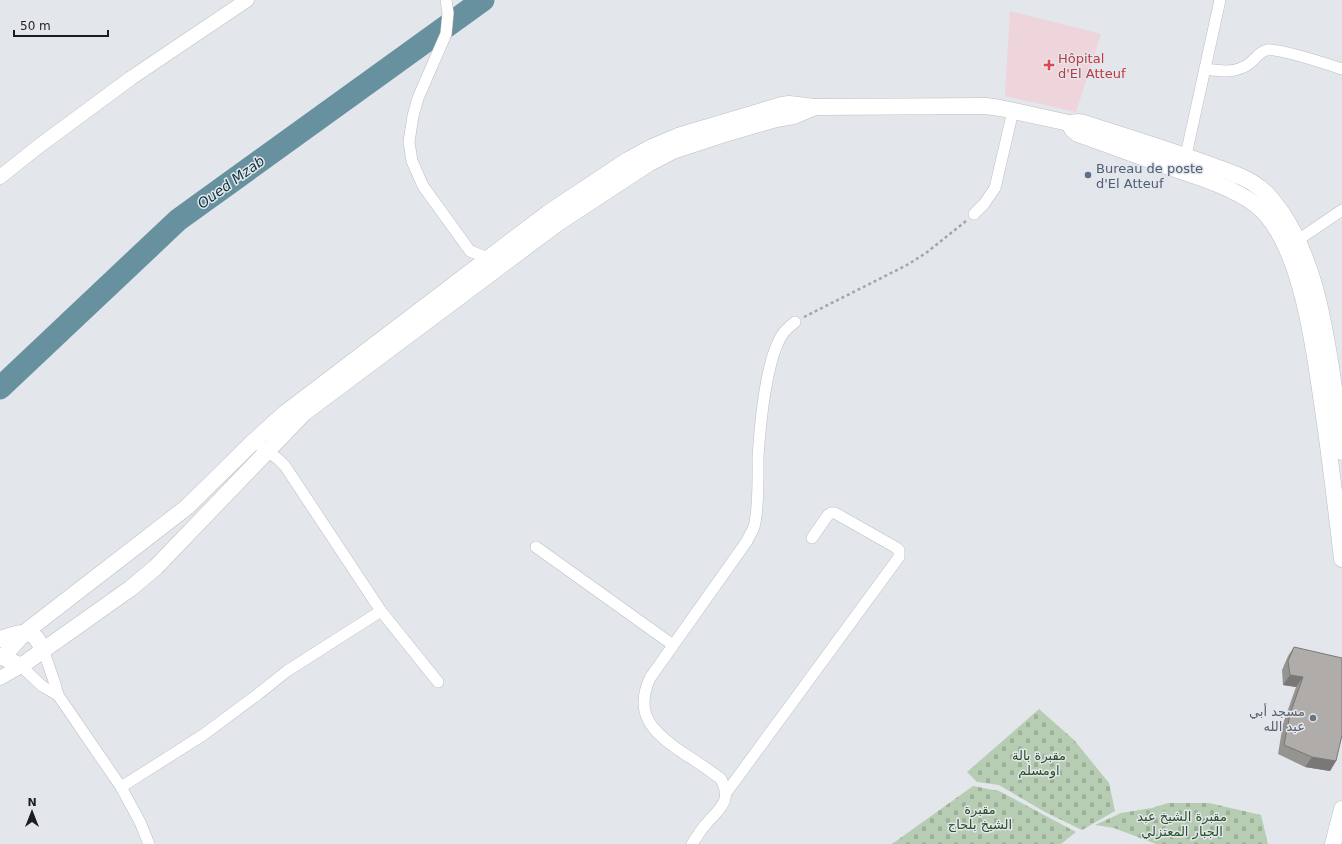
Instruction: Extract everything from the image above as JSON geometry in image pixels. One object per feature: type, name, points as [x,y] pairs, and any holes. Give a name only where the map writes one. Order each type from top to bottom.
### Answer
[{"type":"main road","points":[[475,276],[316,404],[291,426],[202,521],[144,577],[21,666],[1,658],[24,633],[187,507],[266,429],[303,398],[491,264],[548,213],[628,160],[678,136],[775,106],[789,104],[815,107],[973,105],[1000,108],[1069,123],[1084,123],[1186,155],[1198,168]]},
{"type":"main road","points":[[1069,123],[1078,134],[1198,168],[1238,175],[1260,188],[1270,197],[1293,230],[1292,243],[1313,279],[1323,318],[1339,452],[1342,559]]},
{"type":"main road","points":[[187,507],[202,521]]},
{"type":"main road","points":[[0,639],[24,633],[33,636],[43,649]]},
{"type":"main road","points":[[1333,844],[1342,809]]},
{"type":"street","points":[[0,177],[39,146],[132,78],[248,0]]},
{"type":"street","points":[[446,0],[448,13],[447,28],[444,39],[418,98],[413,116],[409,142],[412,161],[423,186],[470,251],[479,254],[491,264]]},
{"type":"street","points":[[1186,155],[1220,0]]},
{"type":"street","points":[[1205,69],[1234,71],[1249,64],[1262,52],[1271,50],[1287,53],[1342,69]]},
{"type":"street","points":[[974,214],[984,204],[995,188],[1013,111]]},
{"type":"street","points":[[1292,243],[1342,210]]},
{"type":"street","points":[[470,251],[469,262],[475,276]]},
{"type":"street","points":[[692,844],[706,824],[720,810],[725,802],[726,787],[721,779],[665,740],[649,723],[645,710],[644,697],[650,678],[747,540],[753,528],[759,443],[767,382],[777,344],[785,331],[795,322]]},
{"type":"street","points":[[252,443],[268,451],[285,466],[381,611],[438,682]]},
{"type":"street","points":[[726,793],[900,554],[896,547],[835,513],[828,515],[812,538]]},
{"type":"street","points":[[536,547],[673,645]]},
{"type":"street","points":[[121,787],[203,735],[287,671],[381,611]]},
{"type":"street","points":[[43,649],[56,684],[58,695],[121,787],[140,822],[149,844]]},
{"type":"street","points":[[0,678],[21,666],[42,686],[58,695]]},
{"type":"path","points":[[795,322],[810,313],[907,266],[926,253],[974,214]]},
{"type":"shaded area","name":"Hôpital d'El Atteuf","points":[[1010,11],[1101,34],[1076,112],[1005,96]]},
{"type":"green space","name":"مقبرة بالة اومسلم","points":[[1039,709],[1074,740],[1109,783],[1115,811],[1082,830],[1045,812],[999,785],[977,782],[967,772]]},
{"type":"green space","name":"مقبرة الشيخ بلحاج","points":[[973,786],[999,791],[1076,832],[1061,844],[892,844]]},
{"type":"green space","name":"مقبرة الشيخ عبد الجبار المعتزلي","points":[[1168,803],[1209,803],[1261,815],[1268,844],[1156,844],[1114,828],[1095,825],[1121,813],[1152,808]]},
{"type":"building","name":"مسجد أبي عبد الله","points":[[1294,647],[1342,658],[1342,735],[1336,761],[1312,757],[1284,745],[1290,714],[1303,677],[1290,675],[1288,661]]},
{"type":"waterway","name":"Oued Mzab","points":[[0,388],[178,220],[483,0]]},
{"type":"place","name":"Hôpital d'El Atteuf","points":[[1049,65]]},
{"type":"place","name":"Bureau de poste d'El Atteuf","points":[[1088,175]]},
{"type":"place","name":"مسجد أبي عبد الله","points":[[1313,718]]}]
